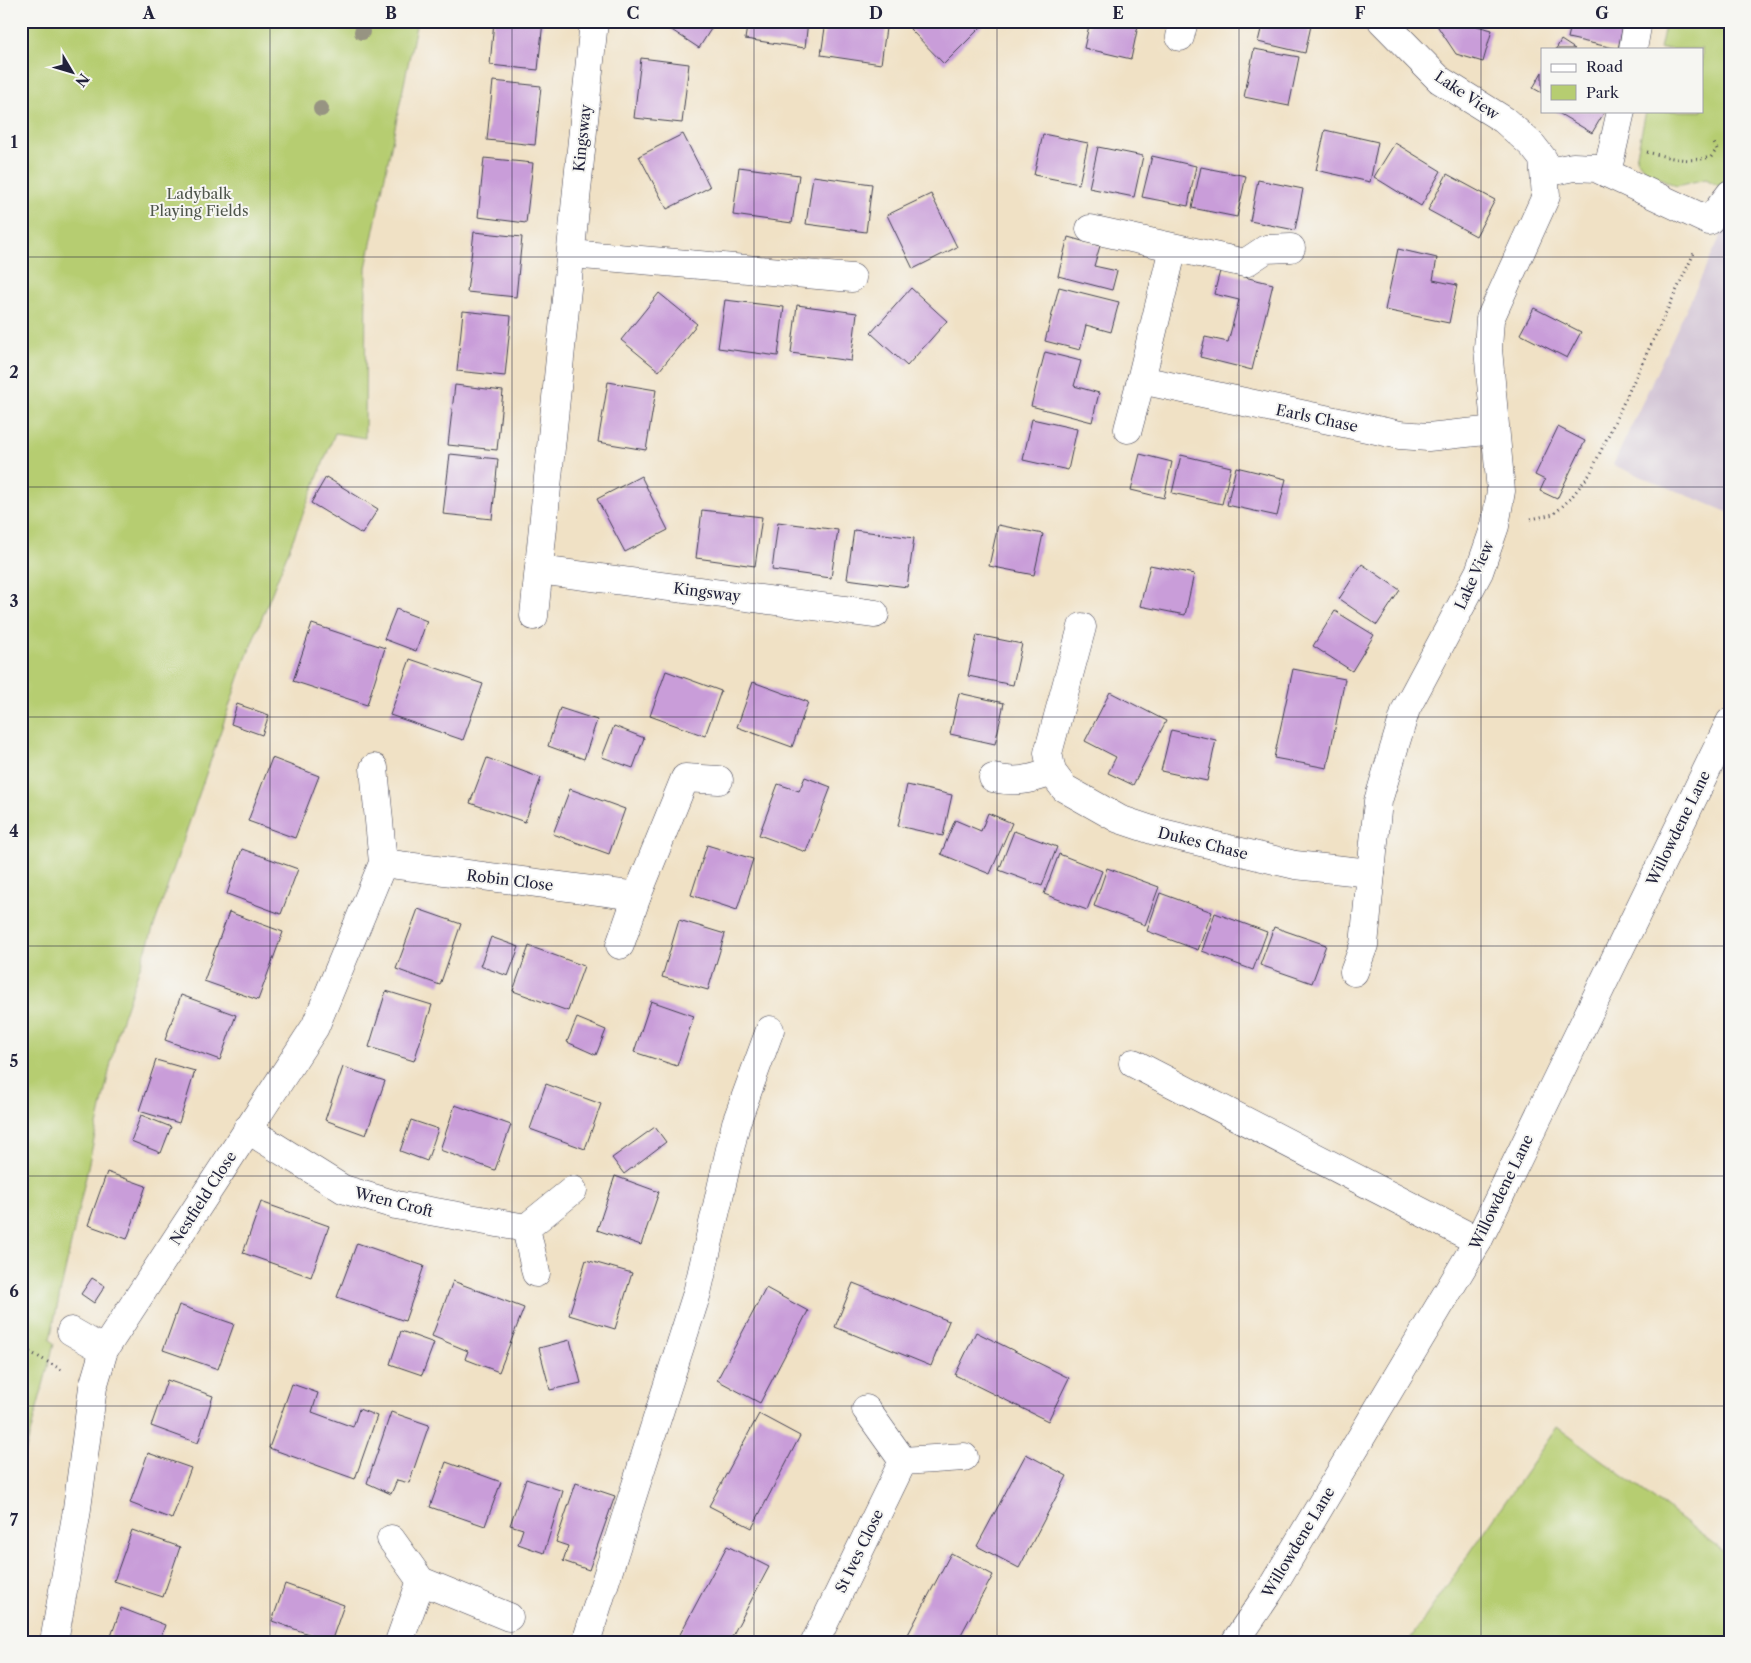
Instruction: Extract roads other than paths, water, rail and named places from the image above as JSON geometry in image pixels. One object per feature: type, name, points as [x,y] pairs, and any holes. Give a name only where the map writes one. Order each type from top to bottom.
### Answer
[{"type":"street","name":"Kingsway","points":[[534,616],[594,21]]},
{"type":"street","name":"Lake View","points":[[1354,972],[1364,945],[1378,801],[1406,709],[1479,572],[1495,526],[1501,491],[1488,349],[1490,319],[1546,196],[1543,159],[1532,145],[1504,120],[1440,80],[1382,21]]},
{"type":"street","points":[[1633,48],[1638,21]]},
{"type":"street","points":[[1607,173],[1621,112]]},
{"type":"street","points":[[1545,173],[1582,167],[1596,168],[1709,221],[1730,194]]},
{"type":"street","points":[[1090,229],[1245,263],[1266,249],[1291,248]]},
{"type":"street","points":[[1128,429],[1173,248]]},
{"type":"street","points":[[571,254],[852,278]]},
{"type":"street","name":"Earls Chase","points":[[1141,380],[1400,436],[1428,437],[1494,430]]},
{"type":"street","name":"Kingsway","points":[[539,570],[875,614]]},
{"type":"street","points":[[993,778],[1010,782],[1033,779],[1052,772],[1048,753],[1082,627]]},
{"type":"street","name":"Willowdene Lane","points":[[1235,1642],[1269,1592],[1478,1240],[1730,722]]},
{"type":"street","name":"Nestfield Close","points":[[54,1642],[76,1516],[94,1387],[104,1350],[315,1027],[383,863],[374,768]]},
{"type":"street","name":"Dukes Chase","points":[[1052,772],[1064,788],[1119,820],[1155,831],[1296,865],[1371,873]]},
{"type":"street","points":[[620,945],[637,896],[685,778],[719,780]]},
{"type":"street","name":"Robin Close","points":[[383,863],[637,896]]},
{"type":"street","points":[[586,1642],[697,1293],[736,1123],[770,1030]]},
{"type":"street","points":[[1132,1064],[1478,1240]]},
{"type":"street","name":"Wren Croft","points":[[247,1129],[343,1189],[396,1205],[526,1228]]},
{"type":"street","points":[[536,1273],[526,1228],[573,1190]]},
{"type":"street","points":[[71,1331],[104,1350]]},
{"type":"street","points":[[866,1408],[903,1461],[964,1457]]},
{"type":"street","name":"St Ives Close","points":[[815,1642],[903,1461]]},
{"type":"street","points":[[391,1539],[420,1581],[509,1617]]},
{"type":"street","points":[[399,1642],[420,1581]]},
{"type":"park label","name":"Ladybalk Playing Fields","points":[[199,202]]}]
